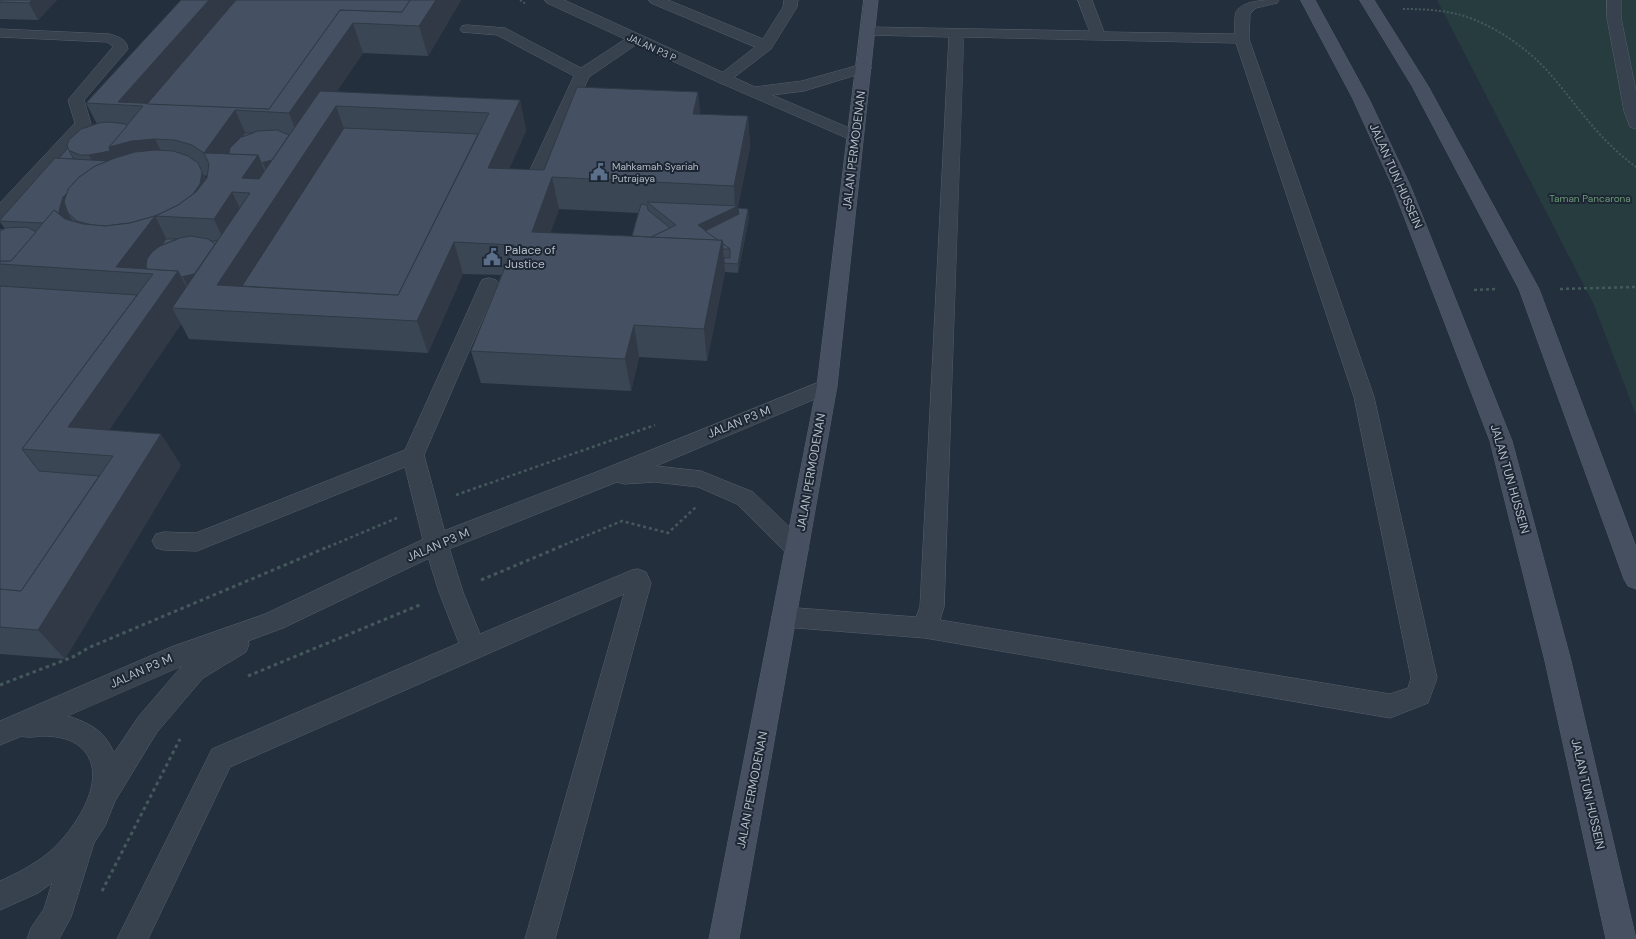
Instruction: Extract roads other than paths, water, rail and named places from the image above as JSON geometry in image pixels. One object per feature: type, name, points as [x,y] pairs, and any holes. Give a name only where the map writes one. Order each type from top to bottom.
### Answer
[{"type":"main road","name":"JALAN PERMODENAN","points":[[724,939],[827,386],[855,136],[869,31],[871,0]]},
{"type":"main road","name":"JALAN TUN HUSSEIN","points":[[1308,0],[1361,99],[1401,185],[1501,441],[1558,661],[1621,939]]},
{"type":"main road","points":[[1370,4],[1420,86],[1529,289],[1636,579]]},
{"type":"street","name":"JALAN P3 P","points":[[552,0],[723,79],[855,136]]},
{"type":"street","points":[[656,0],[766,46]]},
{"type":"street","points":[[723,79],[766,46],[790,7],[791,0]]},
{"type":"street","points":[[1085,0],[1098,36]]},
{"type":"street","points":[[784,617],[925,628],[1390,706],[1418,695],[1424,678],[1364,397],[1242,39],[1243,12],[1251,5],[1272,0]]},
{"type":"street","points":[[1614,0],[1614,18],[1632,111],[1636,124]]},
{"type":"street","points":[[467,29],[500,31],[582,74]]},
{"type":"street","points":[[869,31],[1242,39]]},
{"type":"street","points":[[0,33],[109,38],[120,45],[120,49],[76,100],[83,124],[0,214]]},
{"type":"street","points":[[925,628],[932,606],[957,33]]},
{"type":"street","points":[[532,185],[582,74],[635,39]]},
{"type":"street","points":[[753,92],[804,86],[864,68]]},
{"type":"street","points":[[474,649],[451,592],[436,544],[413,455],[489,284]]},
{"type":"street","name":"JALAN P3 M","points":[[0,896],[28,883],[58,863],[81,838],[95,817],[103,795],[148,724],[194,670],[274,621],[436,544],[606,477],[827,386]]},
{"type":"street","points":[[164,541],[197,542],[413,455]]},
{"type":"street","name":"JALAN P3 M","points":[[606,477],[655,474],[701,479],[745,498],[797,549]]},
{"type":"street","points":[[132,939],[221,758],[632,580],[638,579],[640,580],[540,939]]},
{"type":"street","name":"JALAN P3 M","points":[[6,731],[180,654],[274,621]]},
{"type":"street","name":"JALAN P3 M","points":[[6,731],[41,724],[66,726],[86,735],[100,750],[106,771],[103,795]]},
{"type":"street","name":"JALAN P3 M","points":[[42,939],[56,917],[81,838]]},
{"type":"place","name":"Mahkamah Syariah Putrajaya","points":[[599,172]]},
{"type":"place","name":"Palace of Justice","points":[[492,257]]},
{"type":"park label","name":"Taman Pancarona","points":[[1590,198]]}]
